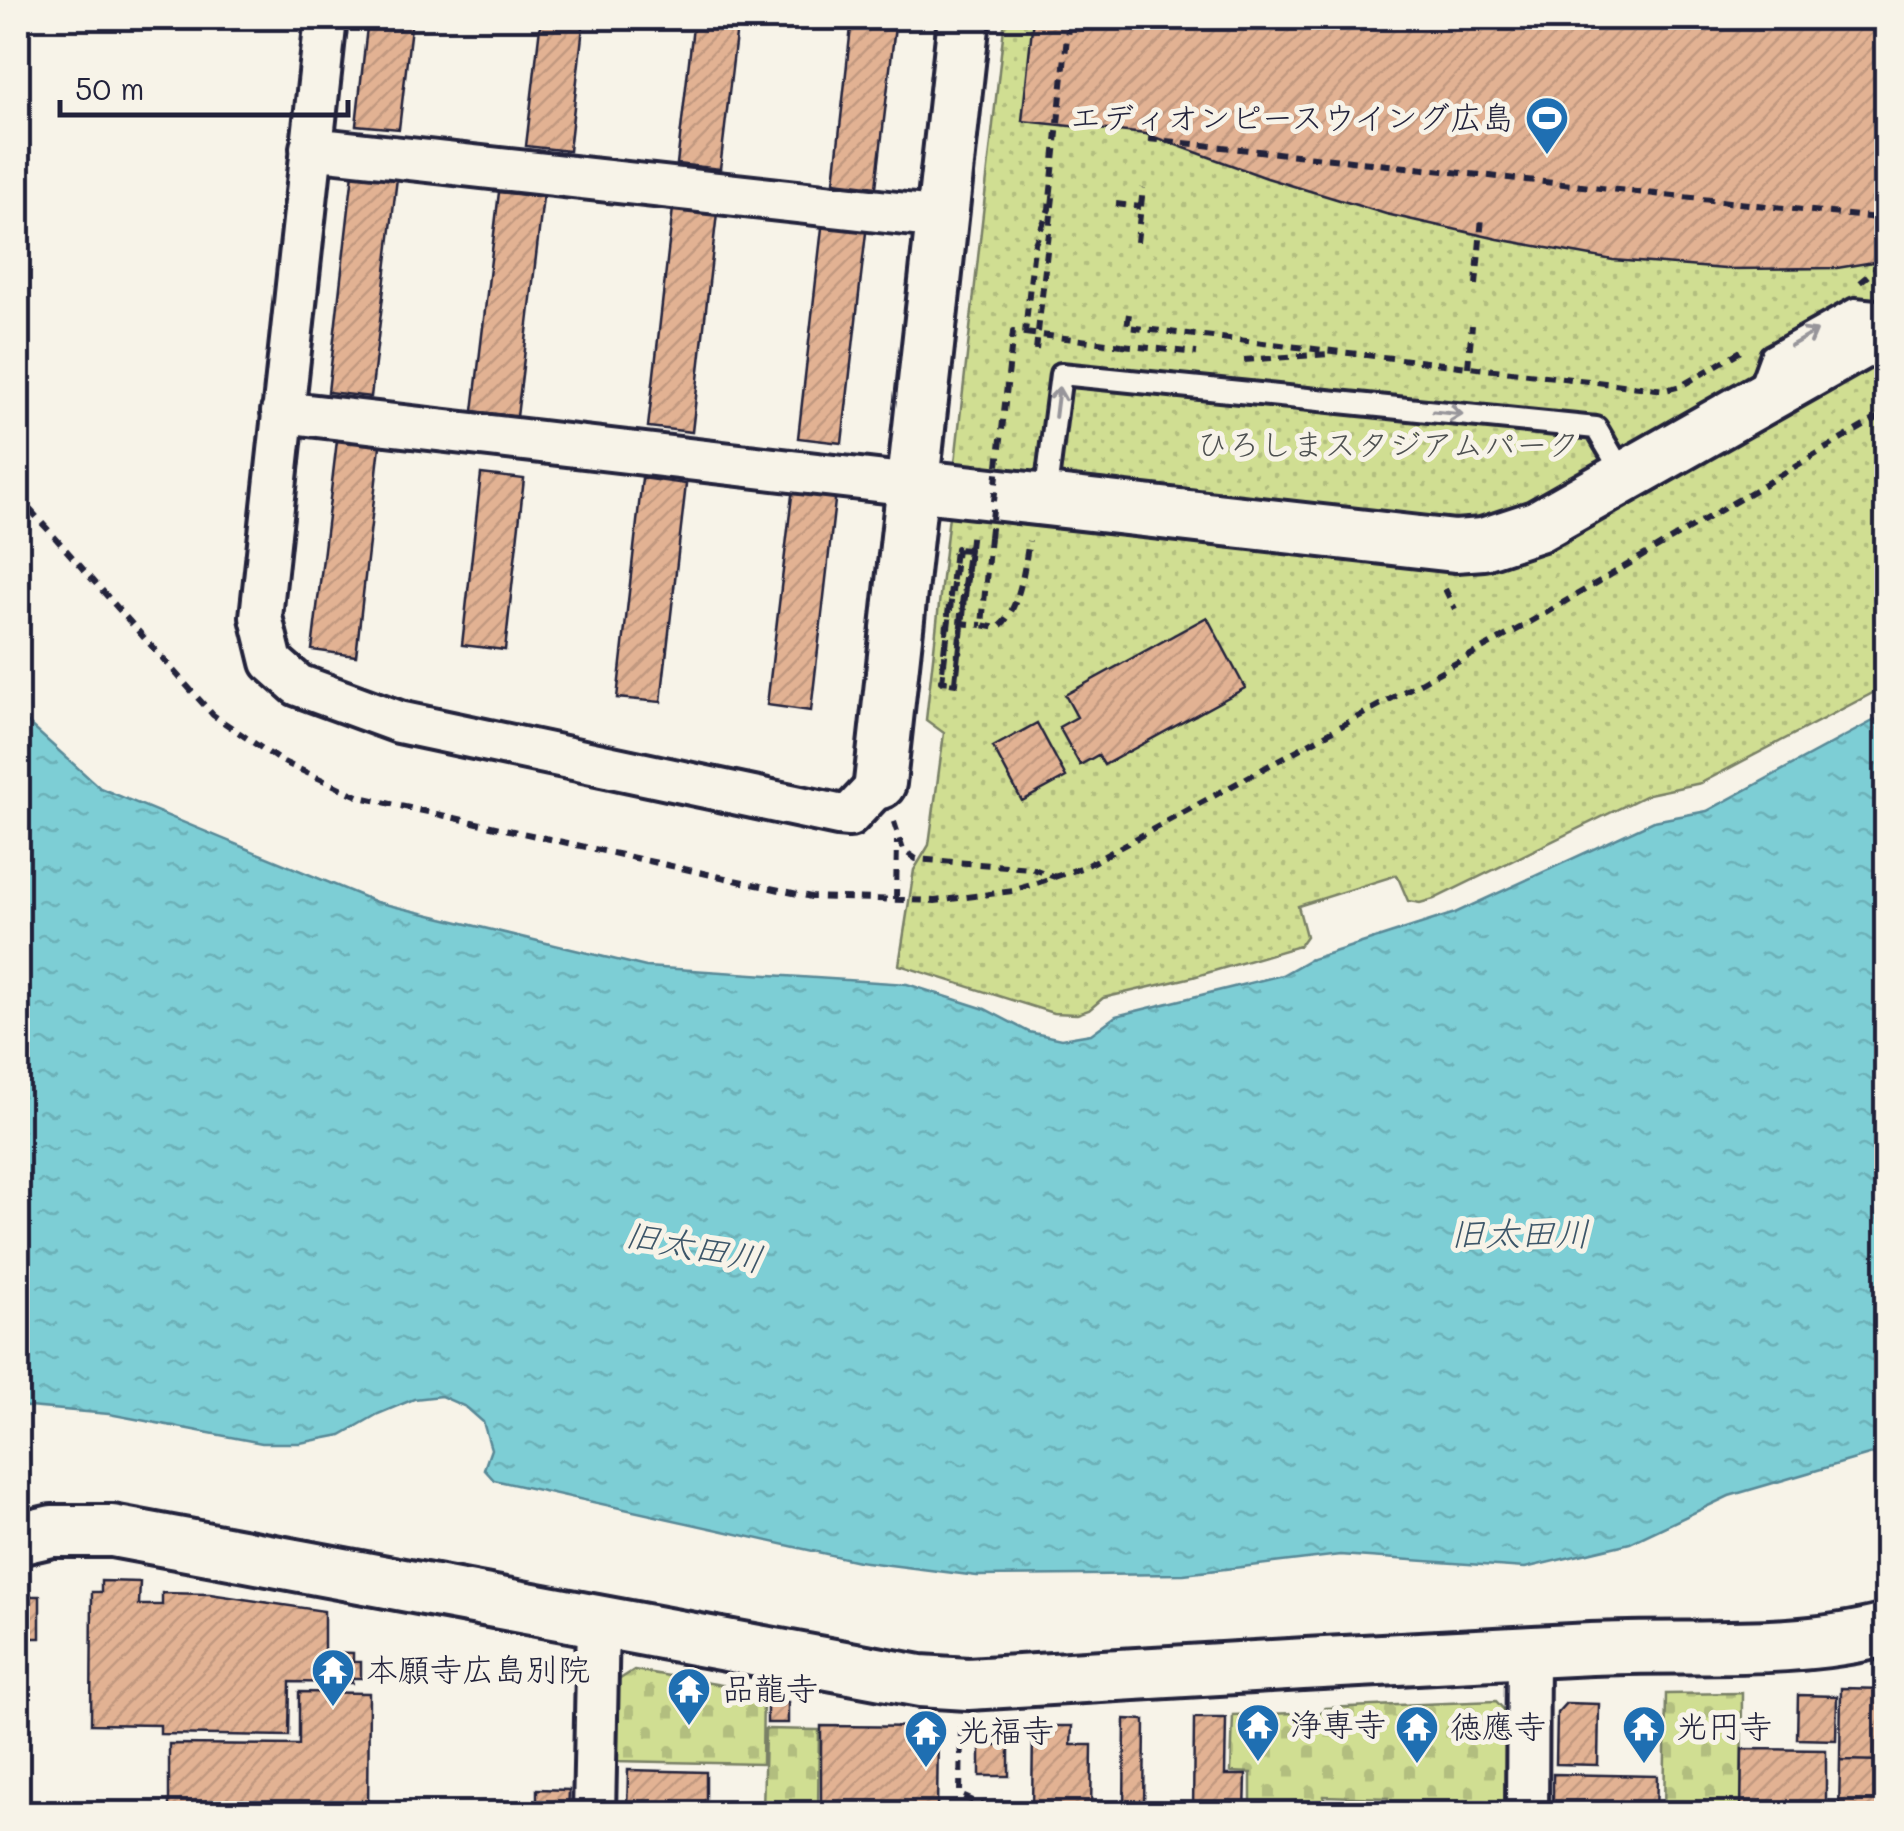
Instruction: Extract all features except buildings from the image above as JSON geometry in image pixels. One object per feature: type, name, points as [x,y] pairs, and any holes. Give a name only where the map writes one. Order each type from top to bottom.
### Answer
[{"type":"street","points":[[326,18],[261,617],[272,662],[298,684],[400,722],[849,816],[880,783],[964,18]]},
{"type":"street","points":[[311,148],[942,218]]},
{"type":"street","points":[[282,412],[912,484],[1038,514],[1455,546],[1483,544],[1538,526],[1886,330]]},
{"type":"street","points":[[18,1539],[52,1530],[112,1531],[920,1680],[968,1684],[1355,1660],[1767,1647],[1860,1637],[1886,1630]]},
{"type":"street","points":[[594,1814],[598,1622]]},
{"type":"street","points":[[1527,1814],[1528,1653]]},
{"type":"lane","points":[[1752,405],[1771,356],[1854,309],[1886,312]]},
{"type":"lane","points":[[1038,514],[1061,374],[1596,428],[1624,477]]},
{"type":"path","points":[[1025,333],[1034,246],[1049,209],[1070,18]]},
{"type":"path","points":[[1148,139],[1886,220]]},
{"type":"path","points":[[1137,242],[1143,188]]},
{"type":"path","points":[[1034,369],[1040,350],[1052,197],[1059,198]]},
{"type":"path","points":[[1116,204],[1141,206]]},
{"type":"path","points":[[1476,284],[1482,217]]},
{"type":"path","points":[[1859,282],[1886,261]]},
{"type":"path","points":[[1129,314],[1128,327],[1664,390],[1681,386],[1743,350]]},
{"type":"path","points":[[1462,377],[1472,325]]},
{"type":"path","points":[[982,626],[1014,332],[1198,353]]},
{"type":"path","points":[[18,496],[213,715],[279,760],[344,790],[360,797],[811,896],[935,901],[1013,891],[1084,868],[1520,628],[1886,413]]},
{"type":"path","points":[[984,456],[1001,458]]},
{"type":"path","points":[[972,529],[956,684],[942,682],[944,663],[946,644],[948,624],[951,606],[953,586],[955,567],[957,548],[969,549],[955,682],[941,681],[955,549],[968,550],[960,623],[982,626],[997,628],[1007,620],[1038,514]]},
{"type":"path","points":[[880,783],[904,850],[916,859],[1030,868],[1055,878]]},
{"type":"path","points":[[896,900],[897,832]]},
{"type":"path","points":[[961,1716],[960,1795],[1002,1814]]},
{"type":"green space","name":"ひろしまスタジアムパーク","points":[[1005,18],[1886,18],[1886,686],[1701,783],[1649,794],[1434,899],[1408,901],[1397,875],[1298,906],[1306,936],[1299,946],[1103,998],[1077,1014],[1053,1013],[899,965],[914,870],[929,845],[944,733],[926,720]]},
{"type":"green space","name":"品龍寺","points":[[634,1670],[763,1692],[762,1764],[614,1761],[617,1681]]},
{"type":"green space","points":[[1742,1693],[1741,1813],[1664,1813],[1666,1694]]},
{"type":"green space","name":"徳應寺","points":[[1496,1701],[1510,1716],[1509,1813],[1388,1813],[1388,1798],[1324,1796],[1323,1813],[1251,1813],[1251,1773],[1231,1772],[1233,1715]]},
{"type":"green space","points":[[765,1729],[819,1730],[818,1813],[763,1813]]},
{"type":"water","name":"旧太田川","points":[[18,714],[100,788],[376,902],[646,967],[907,984],[985,1009],[1029,1032],[1061,1039],[1091,1034],[1116,1016],[1282,975],[1309,960],[1455,913],[1654,821],[1707,811],[1886,714],[1886,1450],[1729,1496],[1630,1543],[1525,1568],[1340,1555],[1184,1574],[977,1576],[858,1561],[494,1480],[484,1469],[491,1449],[483,1422],[466,1407],[441,1396],[414,1399],[341,1435],[300,1443],[262,1443],[109,1414],[18,1406]]},
{"type":"place","name":"エディオンピースウイング広島","points":[[1547,156]]},
{"type":"place","name":"本願寺広島別院","points":[[333,1708]]},
{"type":"place","name":"品龍寺","points":[[689,1727]]},
{"type":"place","name":"浄専寺","points":[[1258,1763]]},
{"type":"place","name":"徳應寺","points":[[1417,1765]]},
{"type":"place","name":"光円寺","points":[[1644,1765]]},
{"type":"place","name":"光福寺","points":[[926,1769]]}]
